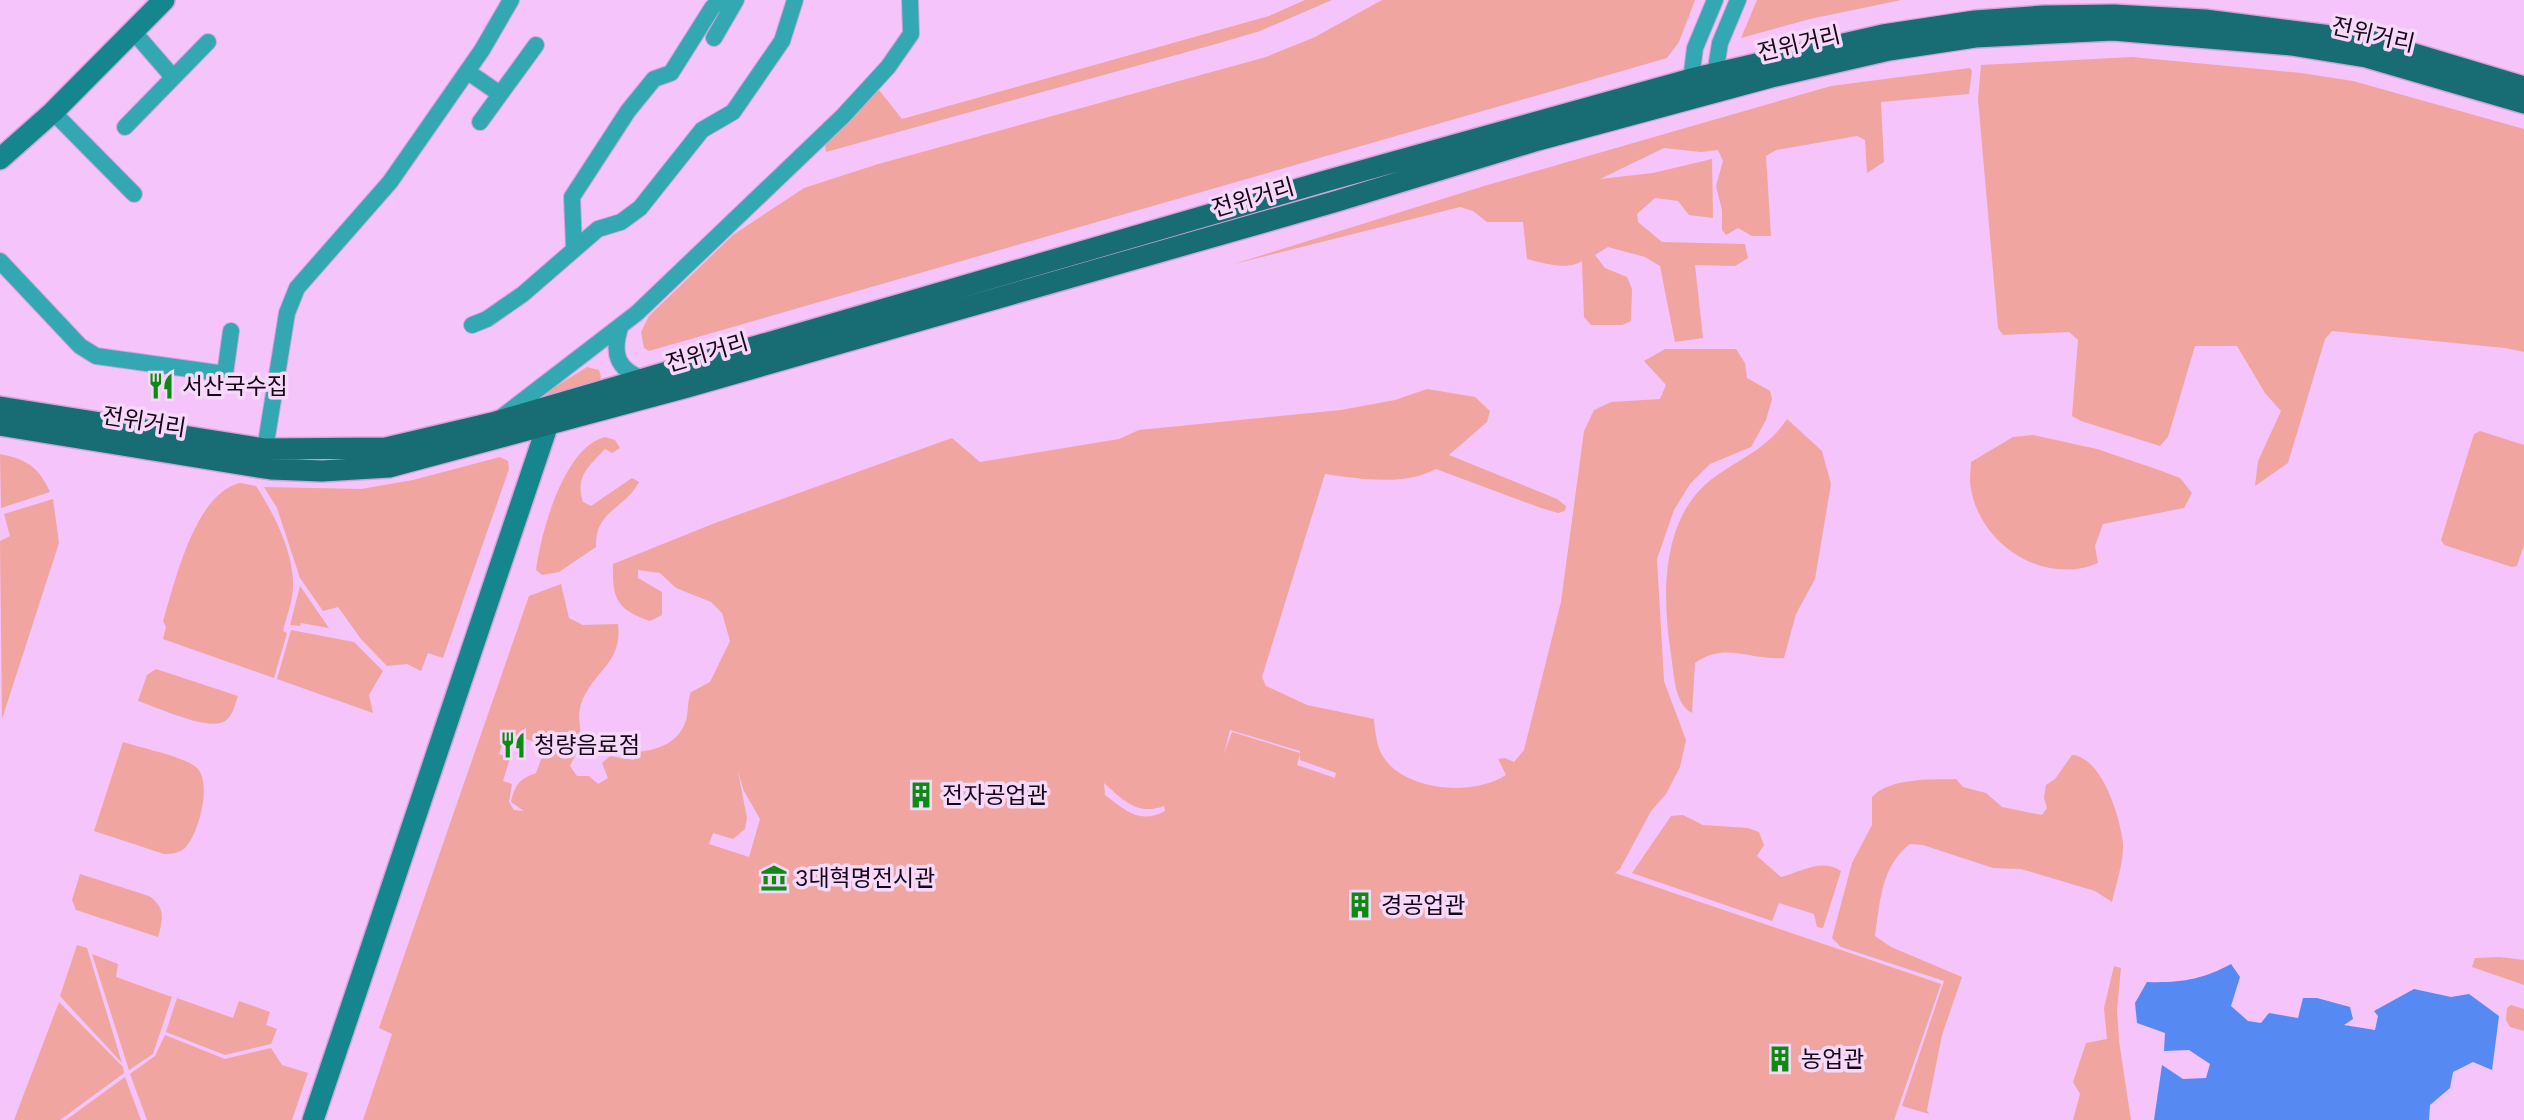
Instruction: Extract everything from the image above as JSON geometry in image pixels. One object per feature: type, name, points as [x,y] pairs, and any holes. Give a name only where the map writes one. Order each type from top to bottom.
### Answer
[{"type":"main road","name":"전위거리","points":[[0,407],[265,449],[386,448],[492,424],[1690,79],[1883,35],[1975,21],[2115,15],[2231,22],[2371,41],[2524,88]]},
{"type":"main road","name":"전위거리","points":[[0,425],[271,469],[322,471],[389,467],[1334,202],[1538,139],[1771,77],[1889,50],[1975,37],[2113,30],[2203,36],[2366,57],[2524,103]]},
{"type":"street","points":[[0,159],[53,111],[164,0]]},
{"type":"street","points":[[265,449],[287,313],[297,288],[390,182],[468,72],[511,0]]},
{"type":"street","points":[[574,247],[572,197],[628,111],[654,79],[671,73],[712,8],[720,0]]},
{"type":"street","points":[[715,38],[736,0]]},
{"type":"street","points":[[472,325],[487,319],[523,294],[574,247],[598,229],[621,222],[640,208],[702,130],[733,112],[782,41],[795,0]]},
{"type":"street","points":[[492,424],[620,328],[843,116],[888,66],[911,34],[910,0]]},
{"type":"street","points":[[1690,79],[1695,48],[1715,0]]},
{"type":"street","points":[[1715,74],[1720,43],[1738,0]]},
{"type":"street","points":[[133,32],[172,76]]},
{"type":"street","points":[[125,127],[172,76],[208,43]]},
{"type":"street","points":[[480,122],[536,45]]},
{"type":"street","points":[[468,72],[500,94]]},
{"type":"street","points":[[53,111],[134,194]]},
{"type":"street","points":[[0,261],[80,346],[96,356],[225,374],[231,331]]},
{"type":"street","points":[[620,328],[615,351],[618,362],[624,369],[643,379]]},
{"type":"street","points":[[313,1120],[548,424]]},
{"type":"shaded area","points":[[1305,0],[1332,0],[1260,31],[826,152],[825,144],[879,90],[902,119],[1269,16]]},
{"type":"shaded area","points":[[1382,0],[1695,0],[1679,42],[1667,58],[649,351],[644,348],[641,332],[649,316],[733,235],[804,188],[875,165],[1266,57],[1315,37]]},
{"type":"shaded area","points":[[1757,0],[1901,0],[1810,19],[1741,38]]},
{"type":"shaded area","points":[[2132,57],[2301,73],[2353,81],[2524,129],[2524,352],[2332,331],[2325,339],[2288,463],[2255,486],[2258,461],[2281,411],[2265,393],[2237,346],[2195,346],[2168,437],[2160,446],[2072,416],[2078,340],[2069,332],[2003,335],[1998,328],[1978,99],[1981,65]]},
{"type":"shaded area","points":[[1970,68],[1972,71],[1969,94],[1881,102],[1884,162],[1867,173],[1865,140],[1857,136],[1776,150],[1766,156],[1771,236],[1752,236],[1738,228],[1726,235],[1722,230],[1722,210],[1716,186],[1723,161],[1718,150],[1701,152],[1664,148],[1600,179],[1653,173],[1712,159],[1713,218],[1689,215],[1678,201],[1655,198],[1637,214],[1638,222],[1662,242],[1745,244],[1748,258],[1735,266],[1695,265],[1703,338],[1675,342],[1660,266],[1645,257],[1608,247],[1595,255],[1605,268],[1627,277],[1632,289],[1631,321],[1622,325],[1591,325],[1584,317],[1582,261],[1562,266],[1527,259],[1523,222],[1487,222],[1473,211],[1460,207],[1234,264],[1484,186],[1831,86]]},
{"type":"shaded area","name":"3대혁명전시관","points":[[1665,349],[1736,349],[1745,363],[1747,378],[1770,391],[1772,399],[1766,420],[1751,447],[1710,464],[1690,484],[1674,510],[1657,559],[1664,681],[1686,740],[1680,767],[1666,794],[1651,811],[1620,869],[1615,873],[1941,984],[1894,1120],[363,1120],[392,1034],[379,1028],[529,596],[561,584],[569,618],[583,625],[618,624],[618,638],[612,658],[586,692],[581,704],[581,741],[570,766],[577,776],[589,776],[598,784],[608,778],[602,763],[610,756],[634,760],[637,752],[660,747],[673,740],[686,720],[691,692],[710,682],[730,641],[722,613],[711,602],[676,588],[660,573],[638,570],[638,578],[662,592],[662,615],[650,621],[630,612],[619,602],[616,595],[613,564],[715,523],[952,438],[980,462],[1119,439],[1139,430],[1341,410],[1395,400],[1427,389],[1475,397],[1490,411],[1487,422],[1449,455],[1557,499],[1566,506],[1565,511],[1558,513],[1541,508],[1436,469],[1410,478],[1396,479],[1325,474],[1262,677],[1266,686],[1307,705],[1374,719],[1380,751],[1390,765],[1403,775],[1438,787],[1475,786],[1506,775],[1498,759],[1505,758],[1514,762],[1524,750],[1561,602],[1584,431],[1594,410],[1611,402],[1660,399],[1666,385],[1644,361]],"holes":[[[1230,730],[1300,751],[1232,732],[1224,754]],[[506,732],[546,746],[536,773],[522,780],[514,791],[511,802],[524,811],[514,810],[509,802],[512,784],[503,781],[510,758],[499,754]],[[1300,754],[1300,760],[1336,773],[1335,778],[1297,765]],[[738,772],[744,791],[760,819],[749,857],[709,844],[713,833],[733,839],[745,829],[747,818]],[[1104,783],[1131,805],[1146,809],[1164,806],[1165,811],[1147,817],[1126,810],[1105,795]]]},
{"type":"shaded area","points":[[587,367],[599,370],[601,377],[598,383],[546,396],[547,392]]},
{"type":"shaded area","points":[[1787,419],[1822,451],[1831,484],[1815,579],[1796,614],[1784,658],[1717,653],[1695,663],[1692,713],[1686,709],[1678,695],[1668,632],[1667,582],[1675,534],[1684,512],[1698,492],[1716,476],[1763,445]]},
{"type":"shaded area","points":[[2480,431],[2524,445],[2524,545],[2517,566],[2512,567],[2444,545],[2441,540],[2474,434]]},
{"type":"shaded area","points":[[2033,435],[2097,449],[2159,470],[2180,478],[2192,493],[2184,508],[2103,524],[2095,546],[2098,563],[2078,569],[2037,565],[2002,544],[1988,528],[1977,509],[1970,482],[1971,462],[2013,437]]},
{"type":"shaded area","points":[[605,437],[615,440],[620,448],[612,453],[605,449],[588,467],[581,486],[583,502],[591,506],[632,478],[639,482],[600,525],[596,547],[559,572],[542,575],[536,570],[543,535],[566,473],[590,444]]},
{"type":"shaded area","points":[[0,454],[31,466],[41,476],[50,492],[1,508]]},
{"type":"shaded area","points":[[500,457],[508,461],[509,469],[443,658],[428,653],[421,671],[407,664],[387,666],[361,639],[338,607],[323,611],[300,578],[277,508],[264,487],[361,489],[413,480]]},
{"type":"shaded area","points":[[240,483],[256,486],[276,522],[291,562],[293,589],[283,631],[287,633],[274,678],[163,639],[166,627],[163,621],[189,541],[211,503],[224,490]]},
{"type":"shaded area","points":[[53,499],[59,543],[2,719],[0,541],[10,536],[4,514]]},
{"type":"shaded area","points":[[300,586],[329,628],[301,623],[300,626],[290,625]]},
{"type":"shaded area","points":[[291,630],[354,642],[383,671],[369,695],[373,713],[277,679]]},
{"type":"shaded area","points":[[156,669],[238,696],[230,716],[217,724],[207,723],[138,701],[147,675]]},
{"type":"shaded area","points":[[123,742],[181,759],[196,767],[201,774],[204,795],[199,820],[190,841],[180,851],[164,854],[94,831]]},
{"type":"shaded area","points":[[2072,755],[2083,758],[2101,777],[2118,819],[2123,850],[2112,902],[2095,891],[2021,869],[1993,868],[1923,845],[1910,844],[1893,863],[1881,898],[1875,936],[1891,947],[1962,977],[1942,1035],[1927,1110],[1929,1114],[1902,1106],[1944,981],[1841,947],[1832,938],[1852,863],[1872,825],[1872,797],[1889,786],[1900,783],[1956,779],[1963,787],[1986,793],[2002,807],[2042,815],[2047,808],[2044,798],[2046,785],[2055,779]]},
{"type":"shaded area","points":[[1683,815],[1703,825],[1748,828],[1759,832],[1764,845],[1757,856],[1781,877],[1819,866],[1834,867],[1841,871],[1823,928],[1817,927],[1814,914],[1779,903],[1772,921],[1632,873],[1671,816]]},
{"type":"shaded area","points":[[80,874],[149,896],[154,900],[162,914],[158,937],[76,910],[72,900]]},
{"type":"shaded area","points":[[77,945],[87,948],[122,1063],[60,996]]},
{"type":"shaded area","points":[[92,954],[118,964],[116,977],[172,997],[153,1054],[129,1070]]},
{"type":"shaded area","points":[[2475,958],[2524,960],[2524,985],[2472,967]]},
{"type":"shaded area","points":[[2114,966],[2121,968],[2117,1010],[2119,1041],[2131,1120],[2073,1120],[2080,1094],[2073,1082],[2086,1043],[2107,1039],[2104,1008]]},
{"type":"shaded area","points":[[177,998],[233,1018],[239,1001],[270,1012],[266,1025],[277,1029],[271,1044],[225,1055],[166,1032]]},
{"type":"shaded area","points":[[59,1002],[123,1067],[124,1073],[60,1120],[14,1120]]},
{"type":"shaded area","points":[[2511,1005],[2524,1009],[2524,1031],[2510,1027],[2506,1020],[2507,1008]]},
{"type":"shaded area","points":[[165,1035],[225,1059],[271,1048],[282,1065],[308,1073],[292,1120],[147,1120],[130,1074],[155,1056]]},
{"type":"shaded area","points":[[125,1077],[141,1120],[66,1120]]},
{"type":"water","points":[[2231,964],[2240,977],[2231,1006],[2248,1021],[2261,1023],[2269,1013],[2298,1018],[2303,998],[2317,998],[2350,1007],[2353,1019],[2344,1025],[2375,1030],[2378,1016],[2374,1011],[2414,989],[2451,997],[2469,994],[2499,1016],[2492,1070],[2473,1062],[2453,1072],[2450,1088],[2430,1105],[2429,1120],[2154,1120],[2162,1065],[2183,1079],[2206,1078],[2210,1064],[2189,1050],[2164,1051],[2165,1033],[2137,1023],[2135,1003],[2147,982],[2190,979],[2210,974]]},
{"type":"place","name":"서산국수집","points":[[161,386]]},
{"type":"place","name":"청량음료점","points":[[513,745]]},
{"type":"place","name":"전자공업관","points":[[921,795]]},
{"type":"place","name":"3대혁명전시관","points":[[774,878]]},
{"type":"place","name":"경공업관","points":[[1360,905]]},
{"type":"place","name":"농업관","points":[[1780,1059]]}]
